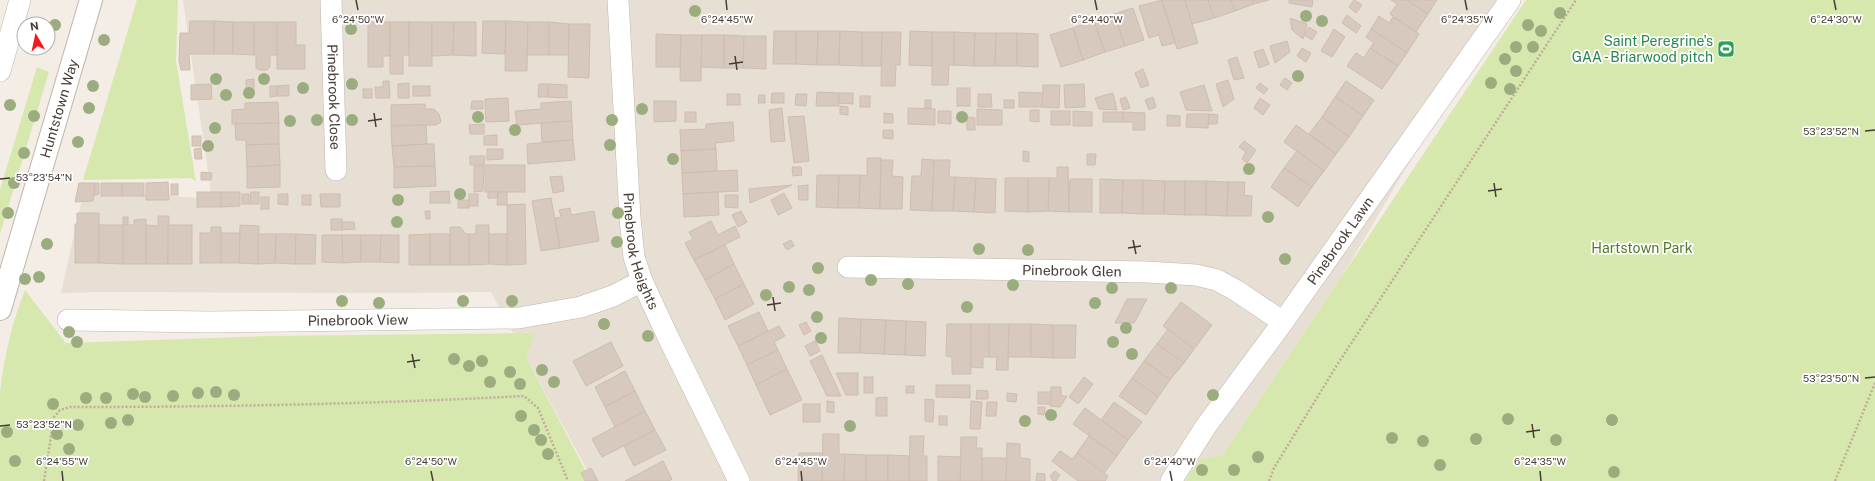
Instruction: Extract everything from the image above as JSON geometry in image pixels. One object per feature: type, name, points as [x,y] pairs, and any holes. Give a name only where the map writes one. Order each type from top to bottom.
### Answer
[{"type":"street","points":[[0,71],[5,35],[20,0]]},
{"type":"street","name":"Huntstown Way","points":[[0,309],[91,0]]},
{"type":"street","name":"Pinebrook Close","points":[[331,0],[336,170]]},
{"type":"street","name":"Pinebrook Heights","points":[[618,0],[630,218],[634,256],[642,281],[669,339],[740,481]]},
{"type":"street","name":"Pinebrook Lawn","points":[[1171,481],[1206,426],[1283,322],[1510,0]]},
{"type":"street","name":"Pinebrook Glen","points":[[848,267],[1196,275],[1221,282],[1283,322]]},
{"type":"street","name":"Pinebrook View","points":[[68,320],[208,322],[519,318],[581,307],[613,296],[642,281]]},
{"type":"path","points":[[1269,481],[1274,468],[1337,365],[1576,0]]},
{"type":"path","points":[[1835,481],[1875,383]]},
{"type":"path","points":[[44,481],[54,417],[60,410],[70,407],[197,407],[399,402],[524,396],[538,408],[568,481]]},
{"type":"shaded area","points":[[183,0],[1505,0],[1321,312],[1206,481],[593,481],[491,292],[61,293],[84,190],[212,199]]},
{"type":"green space","points":[[137,0],[178,0],[176,61],[196,182],[191,178],[83,180]]},
{"type":"green space","name":"Hartstown Park","points":[[1526,0],[1875,0],[1875,481],[1186,481],[1200,460],[1223,455]]},
{"type":"green space","points":[[37,67],[49,72],[0,234],[0,190]]},
{"type":"green space","points":[[25,290],[66,343],[267,336],[535,333],[526,357],[591,481],[0,481],[0,392],[12,327]]},
{"type":"building","points":[[1162,0],[1185,0],[1198,43],[1177,49]]},
{"type":"building","points":[[1162,0],[1175,43],[1162,46],[1159,35],[1149,38],[1139,6]]},
{"type":"building","points":[[1185,0],[1208,0],[1214,18],[1192,24]]},
{"type":"building","points":[[1208,0],[1231,0],[1235,11],[1214,18]]},
{"type":"building","points":[[1231,0],[1253,0],[1254,4],[1235,11]]},
{"type":"building","points":[[1253,0],[1269,0],[1254,4]]},
{"type":"building","points":[[1289,0],[1313,0],[1312,7],[1289,3]]},
{"type":"building","points":[[1354,0],[1362,5],[1356,13],[1349,7]]},
{"type":"building","points":[[1391,0],[1407,0],[1428,14],[1416,32],[1390,14],[1397,4]]},
{"type":"building","points":[[1407,0],[1437,0],[1428,14]]},
{"type":"building","points":[[1133,8],[1144,40],[1125,46],[1114,14]]},
{"type":"building","points":[[1114,14],[1125,46],[1105,52],[1094,21]]},
{"type":"building","points":[[1347,15],[1361,26],[1356,33],[1342,23]]},
{"type":"building","points":[[1379,16],[1389,23],[1393,17],[1419,34],[1407,53],[1371,29]]},
{"type":"building","points":[[1290,18],[1307,24],[1303,39],[1292,30]]},
{"type":"building","points":[[190,21],[214,21],[214,54],[189,54],[190,70],[181,70],[179,61],[180,33],[189,33]]},
{"type":"building","points":[[214,21],[233,22],[233,54],[214,54]]},
{"type":"building","points":[[483,21],[506,21],[505,54],[482,53]]},
{"type":"building","points":[[506,21],[528,22],[527,71],[505,71]]},
{"type":"building","points":[[1094,21],[1105,52],[1083,60],[1073,28]]},
{"type":"building","points":[[233,22],[254,22],[254,55],[233,54]]},
{"type":"building","points":[[254,22],[277,22],[277,55],[270,55],[270,67],[267,70],[259,70],[256,68],[256,55],[254,55]]},
{"type":"building","points":[[277,22],[296,22],[296,45],[305,45],[305,69],[277,69]]},
{"type":"building","points":[[368,22],[390,22],[390,56],[383,56],[383,67],[368,67]]},
{"type":"building","points":[[390,22],[409,22],[409,55],[403,55],[403,74],[390,74]]},
{"type":"building","points":[[409,22],[432,22],[432,66],[409,66]]},
{"type":"building","points":[[432,22],[454,22],[453,55],[432,56]]},
{"type":"building","points":[[454,22],[476,22],[476,56],[453,55]]},
{"type":"building","points":[[528,22],[549,22],[549,55],[527,55]]},
{"type":"building","points":[[549,22],[569,24],[569,55],[549,55]]},
{"type":"building","points":[[569,24],[590,24],[589,78],[568,77]]},
{"type":"building","points":[[1309,27],[1317,32],[1312,40],[1304,35]]},
{"type":"building","points":[[1073,28],[1083,60],[1061,67],[1050,35]]},
{"type":"building","points":[[1334,29],[1345,37],[1332,57],[1321,51]]},
{"type":"building","points":[[1371,29],[1407,53],[1398,66],[1370,48],[1374,43],[1366,37]]},
{"type":"building","points":[[774,31],[796,31],[796,64],[773,64]]},
{"type":"building","points":[[796,31],[818,31],[817,65],[796,64]]},
{"type":"building","points":[[818,31],[840,31],[839,65],[817,65]]},
{"type":"building","points":[[840,31],[862,32],[862,66],[839,65]]},
{"type":"building","points":[[910,31],[932,32],[932,66],[909,65]]},
{"type":"building","points":[[862,32],[882,32],[881,66],[862,66]]},
{"type":"building","points":[[882,32],[901,32],[900,65],[896,65],[895,86],[881,86]]},
{"type":"building","points":[[932,32],[954,32],[954,65],[949,65],[948,85],[932,85]]},
{"type":"building","points":[[954,32],[975,33],[974,66],[954,65]]},
{"type":"building","points":[[975,33],[996,33],[995,66],[974,66]]},
{"type":"building","points":[[996,33],[1017,33],[1017,66],[995,66]]},
{"type":"building","points":[[1017,33],[1038,34],[1038,67],[1017,66]]},
{"type":"building","points":[[656,34],[681,35],[680,67],[656,67]]},
{"type":"building","points":[[681,35],[702,35],[701,81],[680,81]]},
{"type":"building","points":[[702,35],[724,35],[724,68],[701,67]]},
{"type":"building","points":[[724,35],[744,36],[743,68],[724,68]]},
{"type":"building","points":[[744,36],[766,36],[766,69],[743,68]]},
{"type":"building","points":[[1287,41],[1290,52],[1275,63],[1270,46]]},
{"type":"building","points":[[1302,48],[1311,53],[1306,62],[1297,56]]},
{"type":"building","points":[[1370,48],[1398,66],[1382,89],[1347,66],[1356,53],[1364,58]]},
{"type":"building","points":[[1263,49],[1269,64],[1259,68],[1254,52]]},
{"type":"building","points":[[1237,57],[1244,78],[1234,80],[1228,60]]},
{"type":"building","points":[[1143,69],[1149,85],[1141,88],[1135,73]]},
{"type":"building","points":[[1285,78],[1292,83],[1287,90],[1280,85]]},
{"type":"building","points":[[254,79],[254,91],[246,91],[246,80]]},
{"type":"building","points":[[1228,80],[1234,99],[1223,107],[1216,84]]},
{"type":"building","points":[[383,81],[389,81],[390,98],[376,98],[375,87],[383,87]]},
{"type":"building","points":[[1346,81],[1374,100],[1363,116],[1335,97]]},
{"type":"building","points":[[409,83],[409,98],[398,98],[398,84]]},
{"type":"building","points":[[1260,83],[1268,89],[1264,94],[1256,88]]},
{"type":"building","points":[[211,84],[212,99],[191,100],[191,85]]},
{"type":"building","points":[[539,84],[548,84],[548,97],[538,97]]},
{"type":"building","points":[[548,84],[567,85],[567,98],[548,97]]},
{"type":"building","points":[[1084,84],[1085,107],[1065,108],[1064,85]]},
{"type":"building","points":[[289,85],[289,96],[277,96],[277,86]]},
{"type":"building","points":[[1043,85],[1060,85],[1059,108],[1042,107]]},
{"type":"building","points":[[1204,85],[1212,111],[1186,110],[1180,92]]},
{"type":"building","points":[[270,86],[277,86],[277,96],[270,97]]},
{"type":"building","points":[[413,86],[430,86],[430,96],[413,96]]},
{"type":"building","points":[[957,88],[970,88],[970,106],[957,106]]},
{"type":"building","points":[[363,89],[372,89],[372,98],[363,98]]},
{"type":"building","points":[[817,92],[839,93],[839,106],[816,106]]},
{"type":"building","points":[[1019,92],[1043,93],[1042,107],[1019,107]]},
{"type":"building","points":[[772,93],[784,93],[784,103],[771,103]]},
{"type":"building","points":[[839,93],[853,93],[853,104],[839,103]]},
{"type":"building","points":[[1113,93],[1117,110],[1099,109],[1095,98]]},
{"type":"building","points":[[727,94],[740,94],[740,105],[727,105]]},
{"type":"building","points":[[796,94],[807,94],[806,106],[795,105]]},
{"type":"building","points":[[978,94],[991,94],[992,107],[978,107]]},
{"type":"building","points":[[759,95],[765,95],[765,103],[758,103]]},
{"type":"building","points":[[860,96],[870,96],[870,107],[860,107]]},
{"type":"building","points":[[1126,97],[1130,108],[1123,110],[1120,99]]},
{"type":"building","points":[[1153,97],[1156,107],[1149,110],[1145,100]]},
{"type":"building","points":[[1335,97],[1363,116],[1349,137],[1322,117]]},
{"type":"building","points":[[508,98],[509,121],[486,122],[485,99]]},
{"type":"building","points":[[1260,98],[1270,105],[1263,115],[1254,108]]},
{"type":"building","points":[[925,100],[931,100],[931,108],[925,108]]},
{"type":"building","points":[[1004,100],[1014,100],[1014,108],[1004,108]]},
{"type":"building","points":[[472,101],[483,101],[483,109],[471,109]]},
{"type":"building","points":[[571,101],[572,121],[517,125],[515,111],[541,109],[541,103]]},
{"type":"building","points":[[654,101],[676,101],[676,121],[654,122]]},
{"type":"building","points":[[278,102],[279,123],[232,124],[232,110],[245,109],[245,103]]},
{"type":"building","points":[[425,104],[425,109],[434,109],[439,114],[441,122],[436,125],[391,126],[391,105]]},
{"type":"building","points":[[840,106],[848,107],[848,115],[840,114]]},
{"type":"building","points":[[782,108],[785,141],[771,142],[769,110]]},
{"type":"building","points":[[908,108],[935,109],[935,125],[908,124]]},
{"type":"building","points":[[977,109],[1002,110],[1002,125],[977,125]]},
{"type":"building","points":[[1030,110],[1039,110],[1039,122],[1030,121]]},
{"type":"building","points":[[938,111],[951,111],[951,124],[938,123]]},
{"type":"building","points":[[1051,111],[1070,111],[1070,125],[1051,125]]},
{"type":"building","points":[[1073,111],[1092,112],[1092,126],[1073,126]]},
{"type":"building","points":[[685,112],[696,112],[696,122],[685,122]]},
{"type":"building","points":[[1103,112],[1123,112],[1123,122],[1103,122]]},
{"type":"building","points":[[1123,112],[1145,113],[1145,130],[1133,130],[1133,122],[1123,122]]},
{"type":"building","points":[[884,113],[893,114],[893,123],[884,123]]},
{"type":"building","points":[[1187,114],[1209,114],[1208,128],[1186,127]]},
{"type":"building","points":[[1209,114],[1218,115],[1217,124],[1208,124]]},
{"type":"building","points":[[1167,115],[1180,116],[1180,126],[1167,126]]},
{"type":"building","points":[[804,116],[809,161],[794,163],[788,117]]},
{"type":"building","points":[[967,117],[975,118],[975,130],[967,130]]},
{"type":"building","points":[[1322,117],[1349,137],[1336,154],[1309,134]]},
{"type":"building","points":[[572,121],[573,140],[542,142],[541,123]]},
{"type":"building","points":[[733,122],[734,141],[715,143],[716,149],[681,151],[680,130],[706,129],[706,124]]},
{"type":"building","points":[[279,123],[279,144],[246,145],[246,140],[236,140],[235,124]]},
{"type":"building","points":[[484,124],[484,134],[470,134],[469,125]]},
{"type":"building","points":[[426,125],[427,144],[392,146],[391,126]]},
{"type":"building","points":[[1296,125],[1336,154],[1324,171],[1284,142]]},
{"type":"building","points":[[883,130],[893,130],[893,139],[883,138]]},
{"type":"building","points":[[497,135],[497,145],[484,145],[484,136]]},
{"type":"building","points":[[192,136],[201,136],[201,146],[192,146]]},
{"type":"building","points":[[573,140],[575,160],[528,164],[527,144]]},
{"type":"building","points":[[1244,141],[1256,150],[1247,163],[1242,159],[1246,152],[1239,147]]},
{"type":"building","points":[[279,144],[280,165],[247,167],[246,145]]},
{"type":"building","points":[[434,144],[435,166],[394,167],[392,146]]},
{"type":"building","points":[[201,148],[202,159],[195,159],[194,149]]},
{"type":"building","points":[[487,149],[503,149],[503,159],[487,160]]},
{"type":"building","points":[[716,149],[717,171],[682,173],[681,151]]},
{"type":"building","points":[[1023,151],[1029,152],[1029,162],[1023,161]]},
{"type":"building","points":[[1297,151],[1324,171],[1312,187],[1284,168]]},
{"type":"building","points":[[1087,154],[1096,154],[1095,165],[1087,165]]},
{"type":"building","points":[[470,156],[485,156],[484,165],[470,165]]},
{"type":"building","points":[[867,158],[881,158],[880,209],[859,208],[860,175],[867,176]]},
{"type":"building","points":[[922,159],[934,160],[932,211],[910,210],[912,176],[921,176]]},
{"type":"building","points":[[881,160],[893,160],[892,176],[903,177],[902,209],[880,209]]},
{"type":"building","points":[[934,160],[950,160],[949,177],[955,177],[953,211],[932,211]]},
{"type":"building","points":[[280,165],[280,187],[247,188],[247,167]]},
{"type":"building","points":[[485,165],[525,165],[525,192],[485,192]]},
{"type":"building","points":[[435,166],[436,186],[394,188],[394,167]]},
{"type":"building","points":[[474,166],[484,166],[483,191],[474,192]]},
{"type":"building","points":[[792,167],[801,167],[802,175],[793,176]]},
{"type":"building","points":[[1057,167],[1068,167],[1069,212],[1048,211],[1049,178],[1057,178]]},
{"type":"building","points":[[1284,168],[1312,187],[1298,207],[1271,187]]},
{"type":"building","points":[[737,170],[738,191],[683,194],[682,173]]},
{"type":"building","points":[[201,172],[212,173],[211,180],[201,180]]},
{"type":"building","points":[[817,175],[839,175],[838,208],[816,207]]},
{"type":"building","points":[[839,175],[860,175],[859,208],[838,208]]},
{"type":"building","points":[[562,176],[564,191],[553,193],[550,177]]},
{"type":"building","points":[[955,177],[976,178],[974,212],[953,211]]},
{"type":"building","points":[[976,178],[996,179],[995,213],[974,212]]},
{"type":"building","points":[[1005,178],[1028,178],[1028,212],[1005,211]]},
{"type":"building","points":[[1028,178],[1049,178],[1048,211],[1028,212]]},
{"type":"building","points":[[1070,179],[1092,179],[1092,212],[1069,212]]},
{"type":"building","points":[[1100,179],[1123,180],[1122,213],[1100,213]]},
{"type":"building","points":[[1123,180],[1143,180],[1143,214],[1122,213]]},
{"type":"building","points":[[1143,180],[1165,181],[1164,214],[1143,214]]},
{"type":"building","points":[[1165,181],[1185,181],[1185,215],[1164,214]]},
{"type":"building","points":[[1185,181],[1206,181],[1206,215],[1185,215]]},
{"type":"building","points":[[1206,181],[1228,182],[1227,216],[1206,215]]},
{"type":"building","points":[[168,182],[169,200],[146,200],[146,183]]},
{"type":"building","points":[[1228,182],[1245,182],[1244,195],[1252,196],[1251,216],[1227,216]]},
{"type":"building","points":[[79,183],[95,183],[93,201],[75,202]]},
{"type":"building","points":[[95,183],[99,183],[99,194],[94,195]]},
{"type":"building","points":[[101,183],[122,183],[122,196],[101,196]]},
{"type":"building","points":[[122,183],[144,183],[144,196],[122,196]]},
{"type":"building","points":[[171,184],[178,184],[178,195],[171,195]]},
{"type":"building","points":[[792,185],[750,203],[749,189]]},
{"type":"building","points":[[808,185],[808,200],[799,200],[798,186]]},
{"type":"building","points":[[449,191],[450,203],[430,203],[430,192]]},
{"type":"building","points":[[197,192],[221,192],[221,207],[197,207]]},
{"type":"building","points":[[221,192],[240,192],[240,206],[221,207]]},
{"type":"building","points":[[251,192],[259,192],[259,204],[250,204]]},
{"type":"building","points":[[488,192],[498,192],[497,198],[488,198]]},
{"type":"building","points":[[498,192],[507,192],[507,205],[497,205]]},
{"type":"building","points":[[718,192],[719,215],[684,217],[683,194]]},
{"type":"building","points":[[784,193],[792,208],[778,215],[771,200]]},
{"type":"building","points":[[242,194],[249,194],[249,204],[242,204]]},
{"type":"building","points":[[278,194],[288,194],[288,205],[278,204]]},
{"type":"building","points":[[320,194],[340,194],[340,207],[321,207]]},
{"type":"building","points":[[469,194],[478,194],[478,206],[469,206]]},
{"type":"building","points":[[302,195],[311,195],[311,205],[302,205]]},
{"type":"building","points":[[725,195],[738,195],[738,208],[725,207]]},
{"type":"building","points":[[261,197],[269,197],[269,209],[261,209]]},
{"type":"building","points":[[551,198],[560,248],[541,251],[532,201]]},
{"type":"building","points":[[458,200],[469,200],[469,208],[458,208]]},
{"type":"building","points":[[525,204],[526,264],[507,265],[507,205]]},
{"type":"building","points":[[570,208],[571,215],[594,211],[599,241],[560,248],[555,218],[561,217],[559,210]]},
{"type":"building","points":[[425,211],[430,211],[430,219],[426,219]]},
{"type":"building","points":[[741,211],[747,222],[738,227],[732,215]]},
{"type":"building","points":[[77,213],[99,213],[99,263],[75,263],[75,224],[77,224]]},
{"type":"building","points":[[158,216],[169,216],[168,264],[146,264],[146,225],[158,226]]},
{"type":"building","points":[[123,217],[128,217],[128,225],[123,225]]},
{"type":"building","points":[[146,219],[146,264],[123,264],[123,225],[134,225],[134,220]]},
{"type":"building","points":[[331,219],[342,219],[342,230],[331,230]]},
{"type":"building","points":[[711,221],[718,235],[735,226],[740,237],[694,260],[685,243],[693,239],[689,232]]},
{"type":"building","points":[[342,222],[354,222],[355,229],[342,230]]},
{"type":"building","points":[[99,225],[123,225],[123,264],[99,263]]},
{"type":"building","points":[[168,225],[192,225],[192,264],[168,264]]},
{"type":"building","points":[[240,225],[259,226],[258,264],[239,263]]},
{"type":"building","points":[[476,225],[489,225],[489,264],[469,265],[469,234],[476,234]]},
{"type":"building","points":[[211,227],[221,227],[221,263],[200,263],[200,233],[211,233]]},
{"type":"building","points":[[450,227],[460,227],[466,234],[469,234],[469,265],[450,265]]},
{"type":"building","points":[[221,233],[240,233],[239,263],[221,263]]},
{"type":"building","points":[[258,234],[276,234],[275,263],[258,264]]},
{"type":"building","points":[[276,234],[296,234],[295,264],[275,263]]},
{"type":"building","points":[[296,234],[316,235],[315,264],[295,264]]},
{"type":"building","points":[[430,234],[450,234],[450,265],[430,265]]},
{"type":"building","points":[[430,234],[430,265],[409,265],[409,235]]},
{"type":"building","points":[[489,234],[507,234],[507,265],[489,264]]},
{"type":"building","points":[[322,235],[342,235],[343,263],[322,262]]},
{"type":"building","points":[[342,235],[361,235],[361,262],[343,263]]},
{"type":"building","points":[[361,235],[381,235],[380,262],[361,262]]},
{"type":"building","points":[[381,235],[399,235],[399,263],[380,262]]},
{"type":"building","points":[[791,240],[794,246],[787,250],[783,244]]},
{"type":"building","points":[[725,245],[734,264],[705,280],[694,260]]},
{"type":"building","points":[[734,264],[744,284],[715,299],[705,280]]},
{"type":"building","points":[[744,284],[754,304],[725,320],[715,299]]},
{"type":"building","points":[[1127,299],[1147,299],[1134,323],[1115,323]]},
{"type":"building","points":[[1181,302],[1212,325],[1194,349],[1163,326]]},
{"type":"building","points":[[759,312],[768,331],[738,346],[728,326]]},
{"type":"building","points":[[839,318],[861,319],[860,353],[838,353]]},
{"type":"building","points":[[861,319],[886,320],[884,354],[860,353]]},
{"type":"building","points":[[886,320],[906,321],[905,355],[884,354]]},
{"type":"building","points":[[906,321],[926,322],[925,356],[905,355]]},
{"type":"building","points":[[806,322],[811,331],[804,335],[799,325]]},
{"type":"building","points":[[947,324],[971,324],[971,374],[952,374],[952,357],[946,356]]},
{"type":"building","points":[[971,324],[989,324],[989,357],[983,357],[983,368],[971,367]]},
{"type":"building","points":[[989,324],[1009,324],[1008,370],[996,370],[997,357],[989,357]]},
{"type":"building","points":[[1009,324],[1031,324],[1031,357],[1008,357]]},
{"type":"building","points":[[1031,324],[1053,325],[1053,358],[1031,357]]},
{"type":"building","points":[[1053,325],[1076,325],[1075,358],[1053,358]]},
{"type":"building","points":[[779,326],[785,336],[774,342],[778,350],[747,365],[738,346]]},
{"type":"building","points":[[1168,329],[1194,349],[1184,363],[1157,344]]},
{"type":"building","points":[[815,341],[820,351],[810,356],[805,346]]},
{"type":"building","points":[[611,342],[623,366],[586,386],[573,361]]},
{"type":"building","points":[[1157,344],[1184,363],[1170,380],[1144,361]]},
{"type":"building","points":[[778,350],[787,369],[756,385],[747,365]]},
{"type":"building","points":[[822,355],[841,396],[827,396],[810,361]]},
{"type":"building","points":[[1144,361],[1170,380],[1158,397],[1132,378]]},
{"type":"building","points":[[787,369],[802,400],[770,415],[756,385]]},
{"type":"building","points":[[625,371],[635,391],[605,407],[595,387]]},
{"type":"building","points":[[836,373],[858,373],[858,395],[846,395]]},
{"type":"building","points":[[864,377],[873,377],[873,393],[864,393]]},
{"type":"building","points":[[1084,377],[1093,384],[1078,404],[1069,397]]},
{"type":"building","points":[[1132,378],[1158,397],[1146,415],[1119,396]]},
{"type":"building","points":[[936,385],[970,385],[970,398],[936,397]]},
{"type":"building","points":[[906,386],[914,386],[914,393],[906,393]]},
{"type":"building","points":[[1051,387],[1061,387],[1061,396],[1067,396],[1060,407],[1050,406]]},
{"type":"building","points":[[977,390],[988,391],[988,399],[976,399]]},
{"type":"building","points":[[635,391],[645,411],[615,427],[605,407]]},
{"type":"building","points":[[1038,392],[1051,392],[1051,404],[1038,404]]},
{"type":"building","points":[[1007,393],[1017,394],[1016,402],[1007,401]]},
{"type":"building","points":[[887,397],[887,416],[876,416],[876,398]]},
{"type":"building","points":[[925,399],[934,400],[933,422],[925,421]]},
{"type":"building","points":[[827,401],[834,402],[834,413],[827,412]]},
{"type":"building","points":[[971,401],[982,402],[980,429],[970,429]]},
{"type":"building","points":[[987,402],[997,402],[996,416],[986,416]]},
{"type":"building","points":[[1114,402],[1142,422],[1128,440],[1101,420]]},
{"type":"building","points":[[803,404],[820,404],[820,422],[803,422]]},
{"type":"building","points":[[1038,407],[1045,407],[1044,415],[1038,414]]},
{"type":"building","points":[[1085,408],[1128,440],[1117,456],[1073,424]]},
{"type":"building","points":[[645,411],[655,430],[602,457],[592,439]]},
{"type":"building","points":[[939,416],[947,416],[947,425],[939,425]]},
{"type":"building","points":[[655,430],[666,450],[634,466],[624,446]]},
{"type":"building","points":[[823,434],[839,434],[839,454],[845,454],[844,481],[822,481]]},
{"type":"building","points":[[910,436],[924,436],[923,456],[927,456],[927,481],[909,481]]},
{"type":"building","points":[[1089,436],[1117,456],[1104,473],[1077,453]]},
{"type":"building","points":[[961,437],[977,437],[976,448],[982,448],[982,481],[960,481]]},
{"type":"building","points":[[1007,443],[1020,444],[1020,458],[1030,459],[1030,481],[1006,481]]},
{"type":"building","points":[[1060,451],[1072,459],[1077,453],[1108,476],[1105,481],[1078,481],[1052,461]]},
{"type":"building","points":[[799,453],[823,453],[822,481],[798,481]]},
{"type":"building","points":[[845,454],[866,455],[866,481],[844,481]]},
{"type":"building","points":[[866,455],[888,455],[888,481],[866,481]]},
{"type":"building","points":[[888,455],[909,456],[909,481],[888,481]]},
{"type":"building","points":[[938,456],[961,457],[960,481],[938,481]]},
{"type":"building","points":[[982,458],[1007,458],[1006,481],[982,481]]},
{"type":"building","points":[[663,461],[672,479],[669,481],[625,481]]},
{"type":"building","points":[[591,468],[598,481],[585,481],[581,473]]},
{"type":"building","points":[[1055,471],[1060,475],[1056,481],[1053,481],[1050,476]]},
{"type":"building","points":[[1037,473],[1045,474],[1045,481],[1036,481]]},
{"type":"place","name":"Saint Peregrine's GAA - Briarwood pitch","points":[[1726,49]]}]
